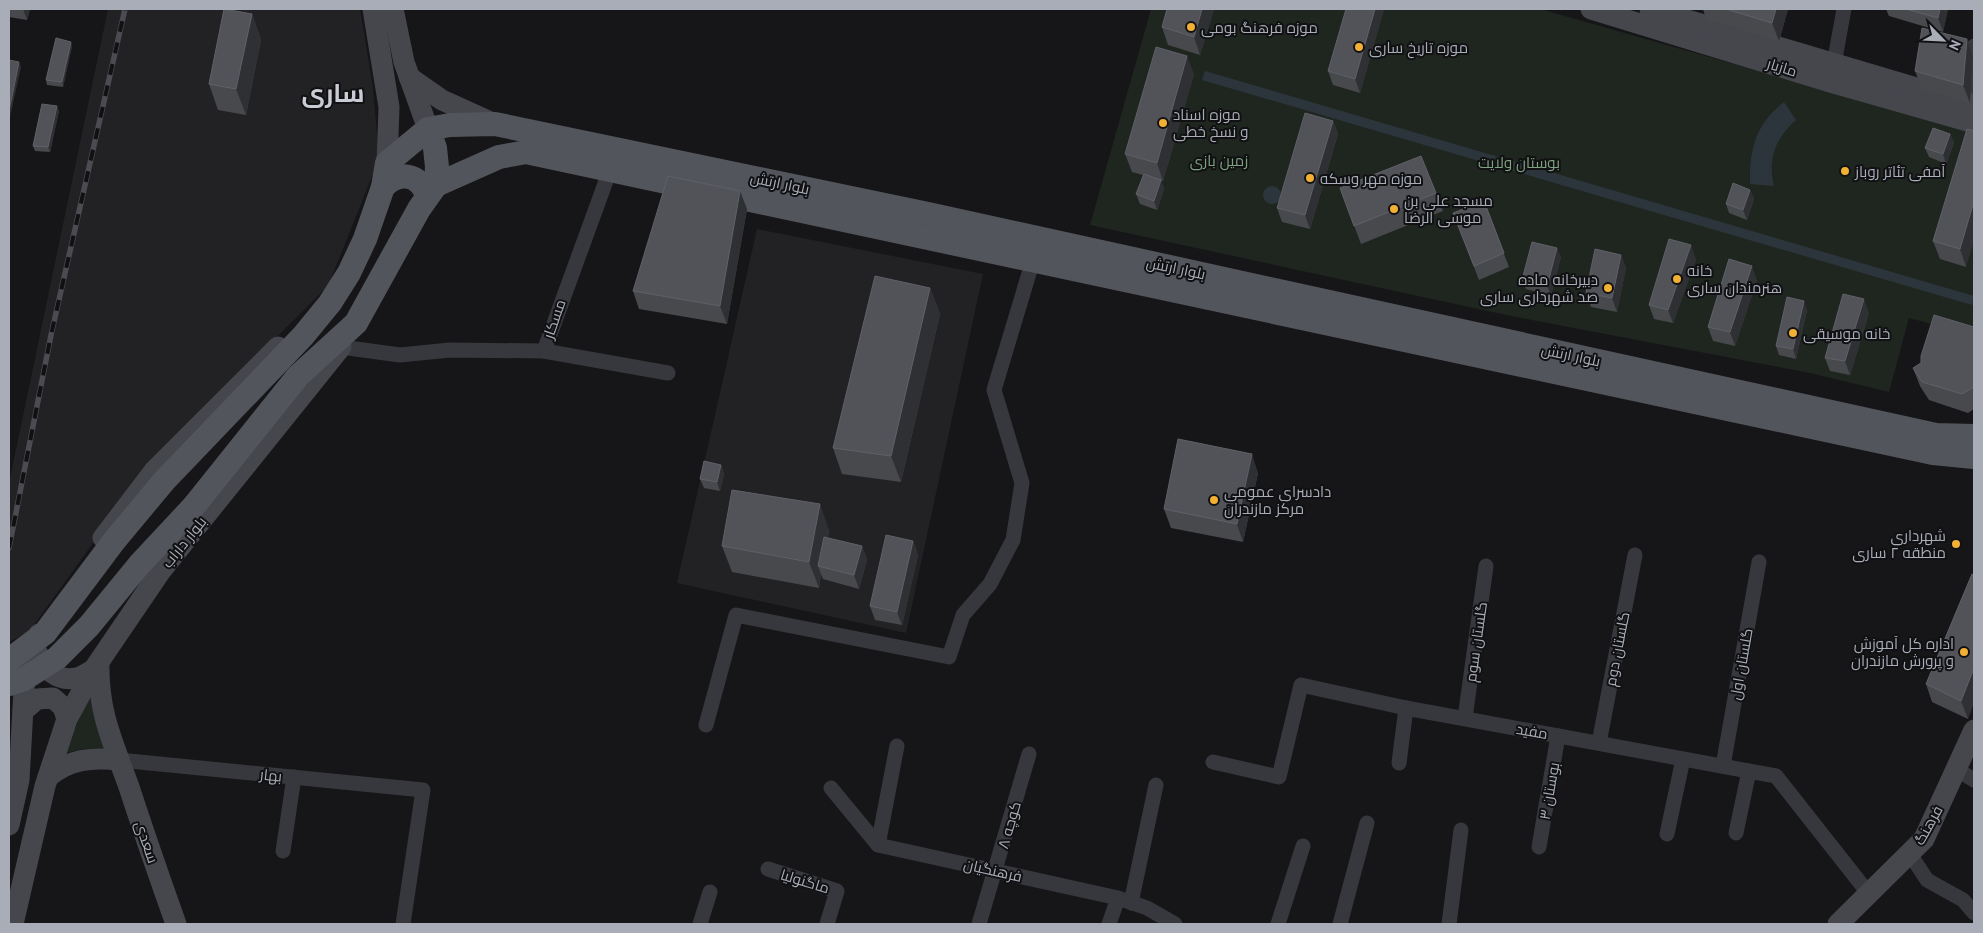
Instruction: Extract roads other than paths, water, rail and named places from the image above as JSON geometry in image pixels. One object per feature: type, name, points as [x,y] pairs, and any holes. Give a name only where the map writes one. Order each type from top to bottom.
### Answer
[{"type":"main road","points":[[9,660],[45,633],[67,606],[114,540],[164,481],[303,336],[330,303],[349,273],[365,239],[383,187],[388,164],[389,107],[372,9]]},
{"type":"main road","points":[[383,187],[390,180],[398,176],[408,176],[417,179],[424,186],[432,190],[437,166],[435,148],[409,77],[393,9]]},
{"type":"main road","name":"مازیار","points":[[1591,9],[1830,82],[1973,110]]},
{"type":"main road","name":"مازیار","points":[[1650,9],[1696,15],[1834,64],[1973,110]]},
{"type":"main road","points":[[409,77],[442,100],[495,124]]},
{"type":"main road","name":"بلوار ارتش","points":[[388,164],[428,129],[450,124],[495,124],[928,226],[1657,384],[1933,453],[1974,457]]},
{"type":"main road","name":"بلوار ارتش","points":[[432,190],[499,157],[526,152],[610,170],[928,226]]},
{"type":"main road","name":"بلوار داراب","points":[[13,924],[48,777],[67,719],[96,666],[160,572],[341,347],[432,190]]},
{"type":"main road","points":[[9,825],[19,780],[25,672],[38,635],[105,535],[154,470],[267,357],[330,303]]},
{"type":"main road","points":[[9,684],[24,679],[57,658],[89,626],[139,565],[194,506],[298,376],[356,324]]},
{"type":"main road","name":"بلوار ارتش","points":[[1657,384],[1936,435],[1974,436]]},
{"type":"main road","points":[[34,645],[41,664],[57,676],[76,678],[96,666]]},
{"type":"main road","name":"سعدی","points":[[96,666],[102,713],[176,924]]},
{"type":"main road","points":[[23,711],[36,699],[53,698],[63,707],[67,719]]},
{"type":"main road","name":"فرهنگ","points":[[1838,924],[1924,839],[1965,774],[1974,730]]},
{"type":"main road","points":[[48,777],[59,768],[86,758],[120,760]]},
{"type":"street","points":[[1834,64],[1844,9]]},
{"type":"street","points":[[1973,110],[1974,46]]},
{"type":"street","name":"مسکار","points":[[610,170],[544,351],[668,374]]},
{"type":"street","points":[[706,725],[736,615],[949,657],[963,615],[990,584],[1013,540],[1022,483],[994,390],[1036,249]]},
{"type":"street","points":[[341,347],[400,355],[450,350],[544,351]]},
{"type":"street","name":"گلستان دوم","points":[[1599,743],[1635,555]]},
{"type":"street","name":"گلستان اول","points":[[1723,766],[1759,562]]},
{"type":"street","name":"گلستان سوم","points":[[1465,718],[1486,566]]},
{"type":"street","name":"مفید","points":[[1212,762],[1279,777],[1301,685],[1406,708],[1776,776],[1869,894]]},
{"type":"street","points":[[1399,762],[1406,708]]},
{"type":"street","name":"بوستان ۳","points":[[1539,847],[1558,736]]},
{"type":"street","points":[[878,845],[897,746]]},
{"type":"street","name":"کوچه ۸","points":[[979,924],[1029,754]]},
{"type":"street","points":[[1667,834],[1684,759]]},
{"type":"street","name":"بهار","points":[[120,760],[423,790],[403,924]]},
{"type":"street","points":[[1736,833],[1749,771]]},
{"type":"street","points":[[283,851],[294,777]]},
{"type":"street","points":[[1109,924],[1124,900],[1156,785]]},
{"type":"street","points":[[831,788],[878,845]]},
{"type":"street","points":[[1340,924],[1367,824]]},
{"type":"street","points":[[1449,924],[1461,830]]},
{"type":"street","name":"فرهنگیان","points":[[878,845],[1124,900],[1147,908],[1175,924]]},
{"type":"street","points":[[1278,924],[1303,846]]},
{"type":"street","points":[[1910,854],[1927,880],[1963,900],[1974,913]]},
{"type":"street","name":"ماگنولیا","points":[[768,869],[837,891],[827,924]]},
{"type":"street","points":[[700,924],[710,892]]},
{"type":"railway","points":[[9,548],[51,335],[125,9]]},
{"type":"place","name":"موزه فرهنگ بومی","points":[[1191,27]]},
{"type":"place","name":"موزه تاریخ ساری","points":[[1359,47]]},
{"type":"place","name":"موزه اسناد و نسخ خطی","points":[[1163,123]]},
{"type":"place","name":"آمفی تئاتر روباز","points":[[1845,171]]},
{"type":"place","name":"موزه مهر وسکه","points":[[1310,178]]},
{"type":"place","name":"مسجد علی بن موسی الرضا","points":[[1394,209]]},
{"type":"place","name":"خانه هنرمندان ساری","points":[[1677,279]]},
{"type":"place","name":"دبیرخانه ماده صد شهرداری ساری","points":[[1608,288]]},
{"type":"place","name":"خانه موسیقی","points":[[1793,333]]},
{"type":"place","name":"دادسرای عمومی مرکز مازندران","points":[[1214,500]]},
{"type":"place","name":"شهرداری منطقه ۲ ساری","points":[[1956,544]]},
{"type":"place","name":"اداره کل آموزش و پرورش مازندران","points":[[1964,652]]},
{"type":"district","name":"ساری","points":[[333,93]]},
{"type":"park label","name":"زمین بازی","points":[[1219,160]]},
{"type":"park label","name":"بوستان ولایت","points":[[1519,162]]}]
